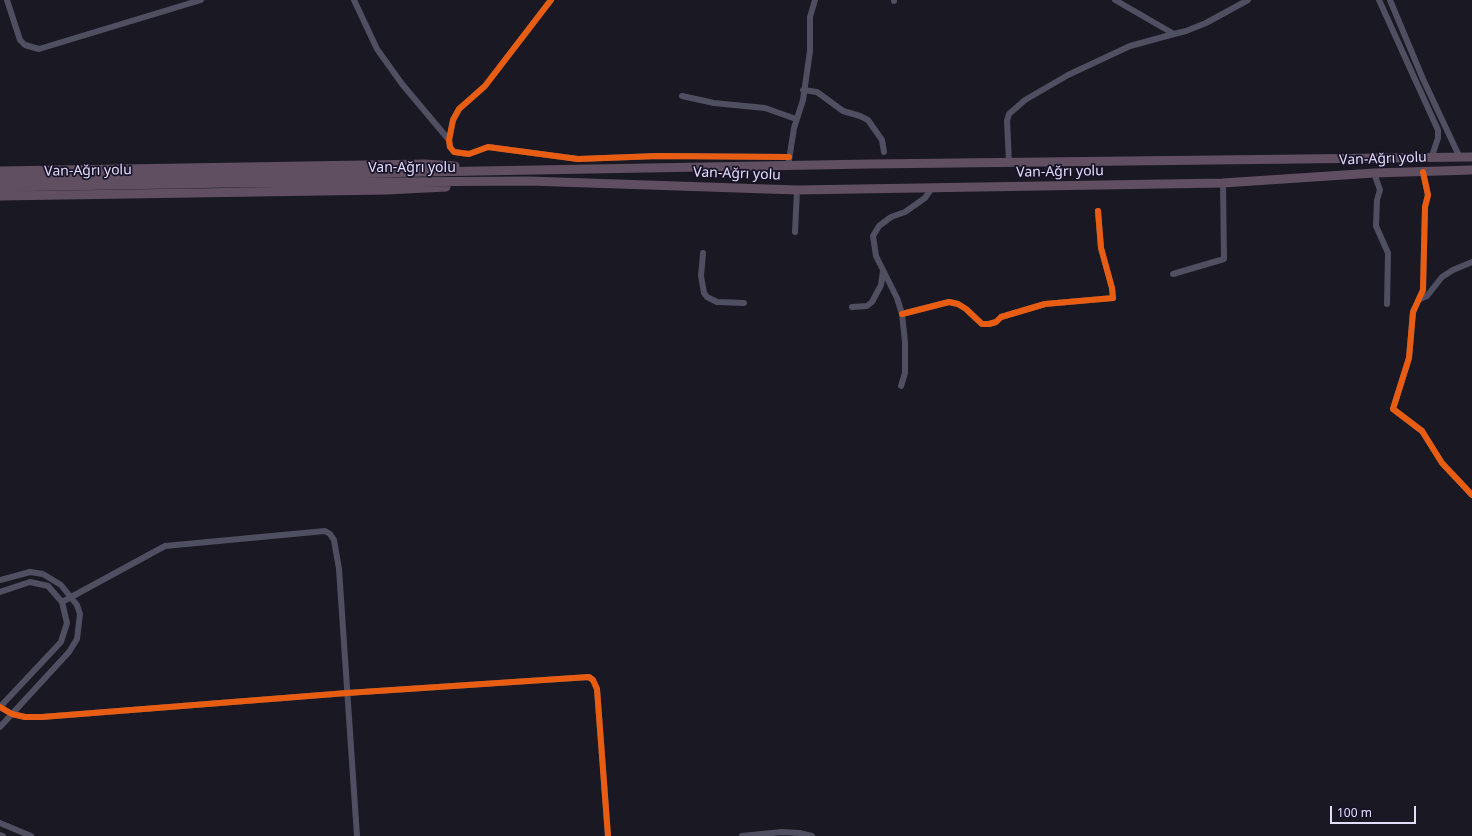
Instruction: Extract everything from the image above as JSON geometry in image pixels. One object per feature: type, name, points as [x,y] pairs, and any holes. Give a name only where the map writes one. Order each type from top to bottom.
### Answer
[{"type":"highway","points":[[0,178],[486,171],[790,161],[1009,162],[1472,158]]},
{"type":"highway","points":[[0,171],[425,164],[463,167],[486,171]]},
{"type":"highway","name":"Van-Ağrı yolu","points":[[0,187],[230,183],[528,181],[797,190],[1223,183],[1374,172],[1472,170]]},
{"type":"highway","points":[[0,196],[418,189],[486,182]]},
{"type":"street","points":[[7,0],[20,40],[25,45],[39,49],[201,0]]},
{"type":"street","points":[[354,0],[377,49],[402,84],[449,140]]},
{"type":"street","points":[[551,0],[485,86],[459,109],[453,120],[449,140],[450,147],[454,152],[469,154],[488,147],[578,159],[658,156],[790,161],[796,119],[802,100],[810,51],[810,17],[815,0]]},
{"type":"street","points":[[1115,0],[1174,34]]},
{"type":"street","points":[[1009,162],[1008,114],[1025,100],[1068,75],[1130,46],[1186,31],[1206,23],[1248,0]]},
{"type":"street","points":[[1378,0],[1438,130],[1438,138],[1431,159]]},
{"type":"street","points":[[1390,0],[1423,79],[1460,158]]},
{"type":"street","points":[[803,90],[817,92],[843,111],[868,120],[882,140],[884,152]]},
{"type":"street","points":[[682,96],[714,103],[765,108],[796,119]]},
{"type":"street","points":[[1374,172],[1380,190],[1377,200],[1376,226],[1388,253],[1387,304]]},
{"type":"street","points":[[1423,172],[1428,195],[1425,207],[1423,290],[1413,312],[1409,358],[1394,409],[1422,431],[1442,463],[1472,494]]},
{"type":"street","points":[[1173,274],[1224,259],[1223,183]]},
{"type":"street","points":[[901,386],[905,373],[905,342],[902,314],[897,298],[876,256],[873,245],[875,231],[891,217],[905,212],[925,198],[932,188]]},
{"type":"street","points":[[794,232],[797,190]]},
{"type":"street","points":[[902,314],[949,302],[958,304],[966,309],[982,324],[989,324],[996,322],[1001,317],[1045,304],[1113,298],[1112,288],[1101,248],[1098,211]]},
{"type":"street","points":[[703,253],[702,282],[704,293],[707,297],[716,302],[744,303]]},
{"type":"street","points":[[1420,299],[1426,296],[1442,277],[1453,270],[1472,262]]},
{"type":"street","points":[[852,307],[867,306],[872,302],[881,285],[883,270]]},
{"type":"street","points":[[62,602],[165,546],[325,531],[330,534],[334,540],[339,569],[346,693],[357,836]]},
{"type":"street","points":[[0,580],[30,572],[43,574],[57,581],[71,596],[80,614],[77,639],[69,652],[0,727]]},
{"type":"street","points":[[0,592],[30,582],[48,586],[62,602],[67,623],[61,642],[0,707],[12,714],[25,717],[42,717],[346,693],[589,677],[593,680],[597,689],[608,836]]},
{"type":"street","points":[[0,822],[31,836]]},
{"type":"street","points":[[742,836],[782,832],[799,833],[812,836]]},
{"type":"cycle path","points":[[551,0],[485,86],[459,109],[453,120],[449,140],[450,147],[454,152],[469,154],[488,147],[578,159],[658,156],[789,157]]},
{"type":"cycle path","points":[[1423,172],[1428,195],[1425,207],[1423,290],[1413,312],[1409,358],[1393,409],[1422,431],[1442,463],[1472,495]]},
{"type":"cycle path","points":[[902,314],[949,302],[958,304],[966,309],[982,324],[989,324],[996,322],[1001,317],[1045,304],[1113,298],[1112,288],[1101,248],[1098,211]]},
{"type":"cycle path","points":[[0,707],[12,714],[25,717],[42,717],[347,693],[589,677],[593,680],[597,689],[608,836]]}]
